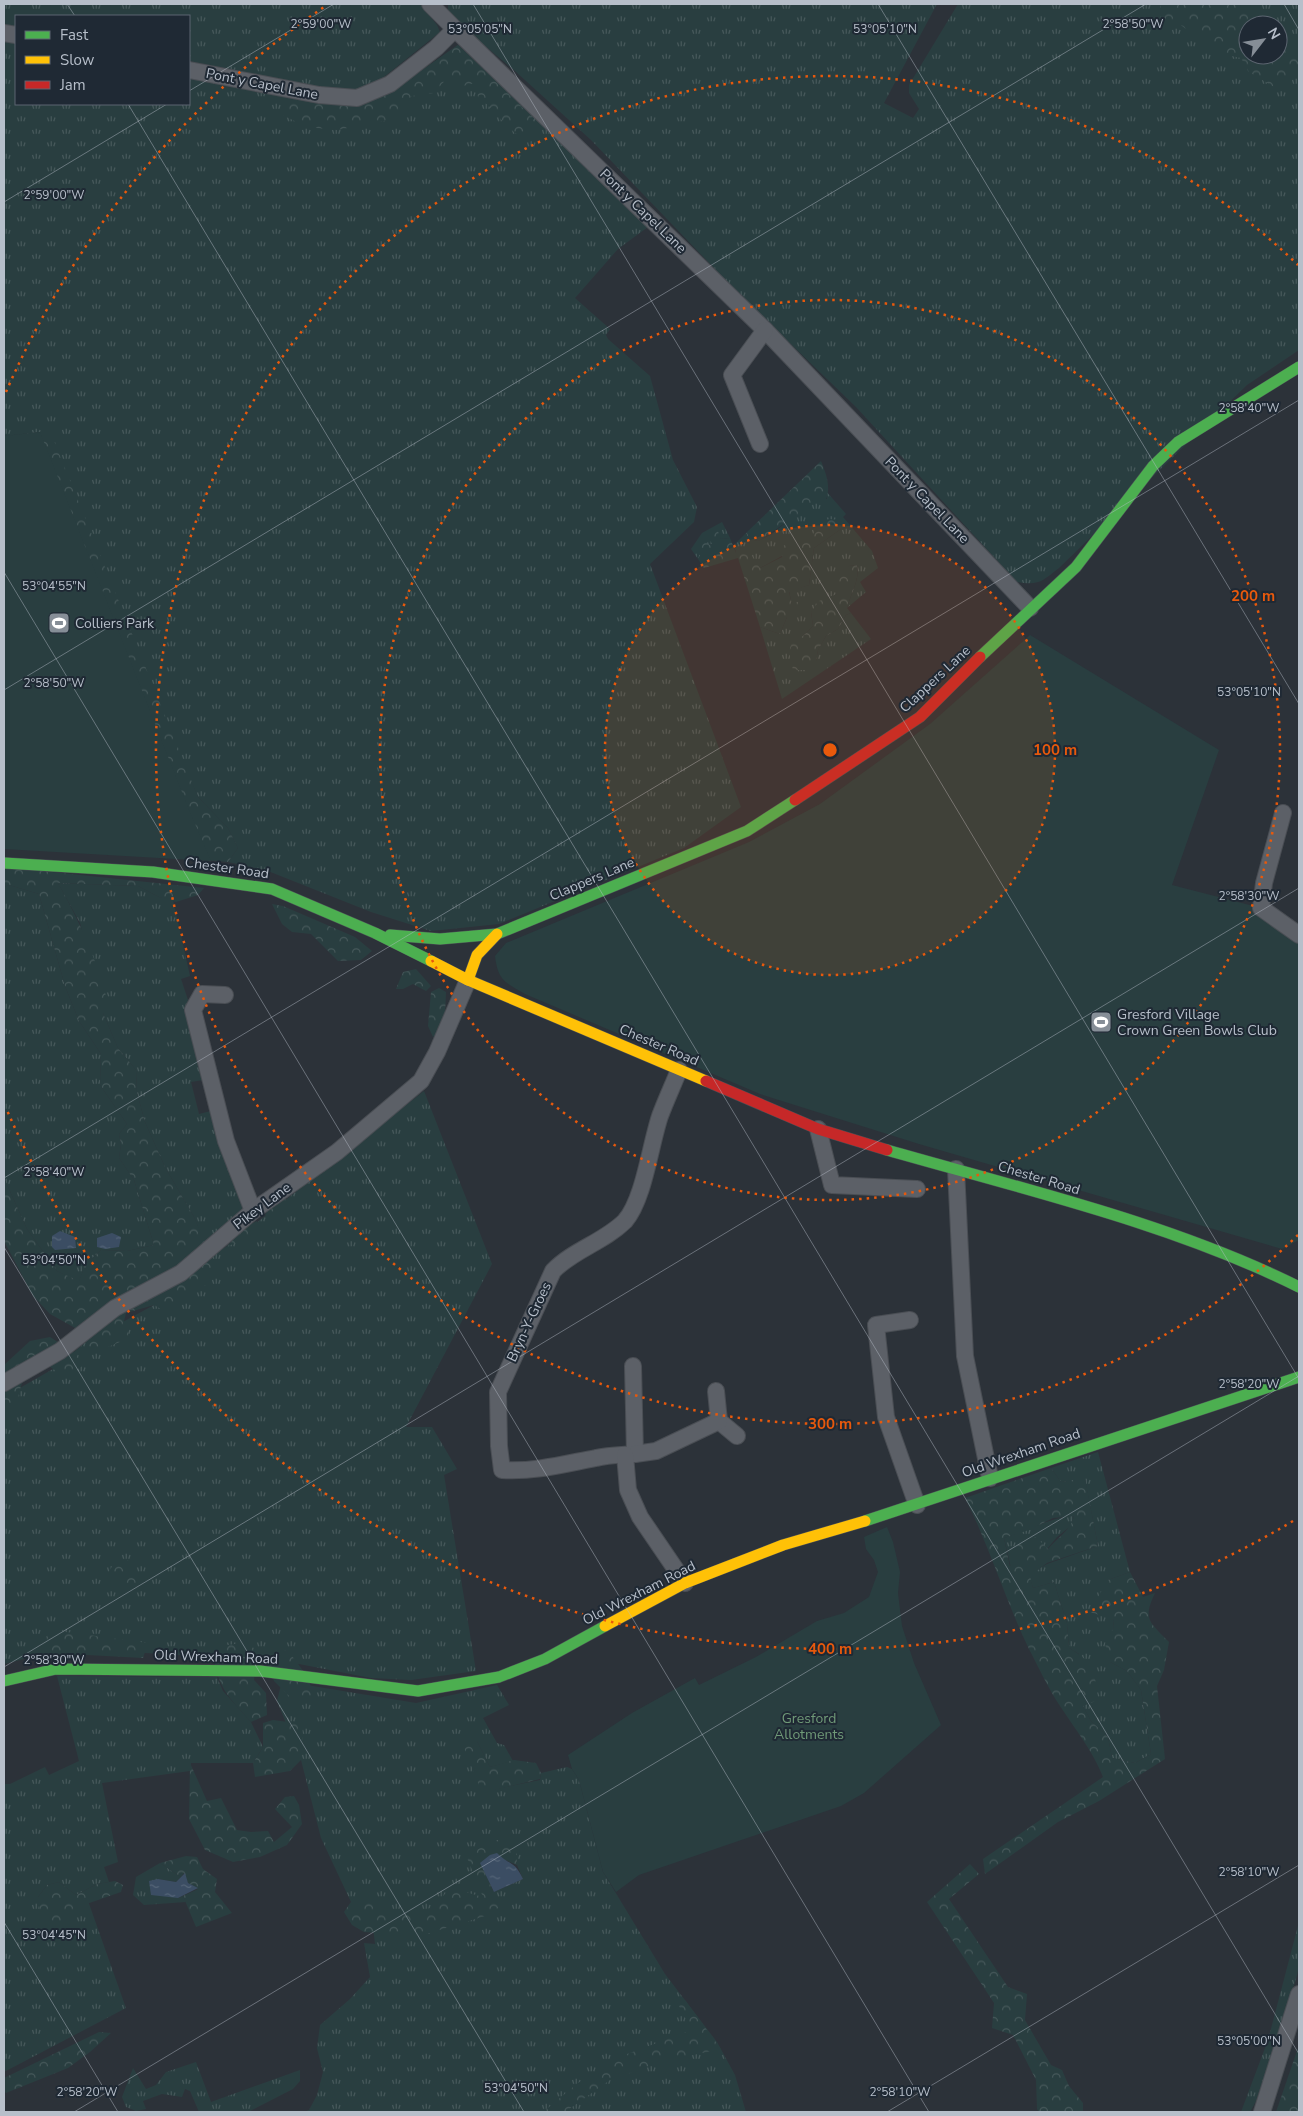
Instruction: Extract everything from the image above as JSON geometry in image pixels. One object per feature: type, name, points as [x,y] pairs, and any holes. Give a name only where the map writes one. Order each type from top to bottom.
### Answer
[{"type":"main road","name":"Clappers Lane","points":[[375,933],[440,939],[497,934],[746,831],[920,717],[1030,608],[1076,567],[1153,466],[1178,442],[1299,368]]},
{"type":"main road","name":"Chester Road","points":[[4,863],[153,872],[272,889],[375,933],[468,980],[818,1129],[1140,1225],[1251,1263],[1299,1287]]},
{"type":"main road","name":"Clappers Lane","points":[[468,980],[476,955],[497,934]]},
{"type":"main road","name":"Old Wrexham Road","points":[[4,1681],[56,1669],[260,1670],[418,1691],[498,1677],[545,1659],[685,1583],[783,1545],[917,1505],[990,1478],[1299,1377]]},
{"type":"street","points":[[430,4],[455,29]]},
{"type":"street","name":"Pont y Capel Lane","points":[[190,70],[319,96],[357,98],[390,84],[436,48],[455,29],[765,330],[1030,608]]},
{"type":"street","points":[[760,444],[732,375],[765,330]]},
{"type":"street","points":[[1283,813],[1264,884],[1261,908],[1299,935]]},
{"type":"street","name":"Pikey Lane","points":[[4,1383],[60,1351],[115,1308],[181,1273],[254,1211],[337,1152],[421,1081],[437,1052],[468,980]]},
{"type":"street","points":[[224,995],[202,994],[193,1010],[226,1141],[254,1211]]},
{"type":"street","name":"Bryn-Y-Groes","points":[[630,1455],[596,1458],[564,1466],[521,1471],[502,1470],[498,1446],[498,1392],[552,1271],[562,1262],[606,1236],[624,1222],[633,1210],[639,1196],[660,1116],[679,1070]]},
{"type":"street","points":[[818,1129],[832,1185],[917,1189]]},
{"type":"street","points":[[956,1169],[965,1356],[990,1478]]},
{"type":"street","points":[[910,1320],[876,1325],[886,1417],[917,1505]]},
{"type":"street","points":[[633,1366],[628,1490],[640,1517],[685,1583]]},
{"type":"street","points":[[716,1391],[718,1421],[736,1436]]},
{"type":"street","points":[[630,1455],[656,1451],[718,1421]]},
{"type":"street","points":[[1262,2112],[1299,1994]]},
{"type":"green space","points":[[4,4],[420,4],[437,25],[440,32],[379,81],[357,91],[334,90],[190,61],[190,15],[15,15],[15,27],[4,24]]},
{"type":"green space","points":[[448,4],[937,4],[884,103],[913,118],[919,109],[909,93],[909,85],[958,4],[1299,4],[1299,350],[1247,385],[1059,568],[1035,583],[1017,582],[856,407],[741,296],[591,140],[515,71],[467,31],[448,11]]},
{"type":"green space","points":[[1160,4],[1240,4],[1250,8],[1255,15],[1238,15],[1238,57],[1218,53],[1178,23],[1161,22]]},
{"type":"green space","points":[[4,39],[15,41],[15,105],[190,105],[190,76],[287,95],[391,92],[458,45],[590,169],[648,227],[618,249],[575,298],[610,329],[606,335],[608,339],[650,376],[673,460],[697,507],[694,522],[650,564],[741,807],[684,848],[499,924],[431,931],[371,912],[268,871],[228,862],[238,848],[228,828],[198,797],[40,432],[4,436]]},
{"type":"green space","points":[[1288,44],[1299,49],[1299,73],[1274,87],[1249,72],[1245,65],[1288,65]]},
{"type":"green space","points":[[458,45],[533,118],[532,131],[518,135],[478,97],[475,83],[455,88],[448,77],[434,93],[412,96],[389,120],[337,130],[306,127],[283,115],[287,95],[391,92]]},
{"type":"green space","name":"Colliers Park","points":[[50,431],[198,797],[228,828],[238,848],[228,862],[4,844],[4,436]]},
{"type":"green space","name":"Colliers Park","points":[[40,432],[189,810],[211,861],[4,849],[4,436]]},
{"type":"green space","points":[[821,461],[828,484],[827,495],[822,506],[813,500],[809,506],[808,514],[788,521],[758,541],[749,539],[746,533]]},
{"type":"green space","points":[[826,491],[846,514],[843,517],[872,551],[878,568],[860,582],[866,592],[847,608],[858,571],[857,565],[849,566],[837,594],[811,612],[813,626],[803,636],[816,661],[818,650],[826,636],[838,629],[846,615],[851,613],[871,639],[782,699],[760,627],[780,634],[792,605],[789,591],[809,585],[814,548],[841,529],[811,540],[760,568],[736,553],[734,545],[746,533],[749,539],[758,541],[772,534],[813,500],[827,499]]},
{"type":"green space","points":[[829,519],[841,520],[841,529],[814,548],[809,585],[789,592],[792,604],[805,599],[809,605],[798,616],[787,617],[780,634],[760,627],[738,558],[704,568],[698,559],[702,552],[698,545],[704,539],[708,545],[712,544],[708,536],[717,529],[721,539],[730,538],[736,553],[751,555],[760,568],[782,557],[783,546],[802,537],[811,540],[817,524]]},
{"type":"green space","points":[[722,522],[730,538],[721,539],[716,530],[712,544],[708,545],[698,559],[691,549],[702,533]]},
{"type":"green space","points":[[857,565],[856,581],[847,608],[851,613],[846,615],[838,629],[826,636],[818,650],[816,661],[807,670],[793,670],[789,652],[792,641],[803,636],[813,626],[811,612],[819,601],[837,594],[835,575],[849,566]]},
{"type":"green space","points":[[1030,635],[1219,750],[1172,885],[1261,908],[1299,935],[1299,1240],[1282,1249],[919,1144],[760,1094],[525,994],[504,980],[498,971],[495,956],[506,943],[749,842],[820,804],[930,724]]},
{"type":"green space","points":[[4,867],[204,888],[198,895],[176,902],[159,897],[138,886],[58,883],[81,927],[99,972],[108,1003],[103,1013],[118,1048],[136,1070],[137,1093],[145,1122],[165,1167],[194,1217],[211,1256],[214,1271],[206,1285],[187,1292],[168,1313],[154,1305],[126,1313],[124,1321],[129,1338],[94,1353],[77,1329],[50,1314],[33,1296],[4,1241],[4,1178],[27,1229],[57,1271],[79,1281],[85,1265],[101,1250],[127,1251],[154,1245],[134,1180],[119,1158],[121,1144],[119,1134],[127,1124],[100,1085],[101,1054],[79,1021],[65,986],[39,894],[9,885],[4,887]]},
{"type":"green space","points":[[58,883],[138,886],[159,897],[173,900],[190,976],[181,979],[188,1000],[187,1005],[203,1080],[191,1082],[199,1114],[211,1111],[244,1203],[244,1213],[205,1244],[194,1217],[165,1167],[145,1122],[137,1093],[136,1070],[118,1048],[103,1013],[80,923]]},
{"type":"green space","points":[[9,885],[39,894],[65,986],[79,1021],[101,1054],[100,1085],[127,1124],[119,1134],[121,1144],[119,1158],[134,1180],[154,1245],[127,1251],[101,1250],[85,1265],[79,1282],[57,1271],[27,1229],[4,1178],[4,887]]},
{"type":"green space","points":[[272,904],[283,906],[355,937],[372,951],[361,960],[338,961],[311,934],[292,932],[282,924]]},
{"type":"green space","points":[[416,969],[431,986],[426,991],[413,984],[403,989],[396,989],[403,972]]},
{"type":"green space","points":[[439,988],[446,992],[445,1011],[441,1028],[433,1037],[428,1026],[431,992]]},
{"type":"green space","points":[[424,1091],[492,1264],[406,1427],[432,1427],[457,1469],[444,1475],[476,1671],[411,1680],[371,1678],[299,1664],[255,1664],[213,1657],[145,1653],[32,1657],[4,1664],[4,1397],[53,1369],[86,1342],[154,1305],[211,1256],[227,1246]]},
{"type":"green space","points":[[286,1199],[290,1207],[286,1213],[275,1219],[265,1215],[272,1204]]},
{"type":"green space","points":[[257,1221],[261,1236],[227,1246],[245,1227]]},
{"type":"green space","points":[[50,1337],[81,1357],[84,1365],[70,1374],[56,1371],[46,1364],[30,1373],[20,1388],[16,1407],[10,1417],[4,1420],[4,1365],[30,1341]]},
{"type":"green space","points":[[1098,1452],[1130,1572],[1108,1580],[1114,1619],[1110,1662],[1127,1671],[1141,1690],[1151,1754],[1135,1763],[1112,1758],[1108,1737],[1091,1721],[1083,1706],[1079,1654],[1069,1648],[1067,1623],[1054,1582],[1033,1588],[1029,1575],[1047,1564],[1098,1546],[1085,1479],[1061,1482],[1051,1468]]},
{"type":"green space","points":[[1051,1468],[1061,1482],[1085,1478],[1098,1546],[1047,1563],[1030,1576],[1033,1588],[1054,1582],[1067,1623],[1069,1648],[1088,1664],[1096,1683],[1098,1700],[1083,1706],[1091,1721],[1108,1737],[1112,1758],[1135,1763],[1151,1754],[1141,1690],[1127,1671],[1110,1662],[1105,1644],[1113,1629],[1114,1619],[1089,1612],[1108,1580],[1130,1572],[1143,1597],[1155,1593],[1149,1609],[1150,1620],[1169,1642],[1164,1670],[1157,1686],[1165,1759],[1099,1801],[1058,1822],[985,1874],[983,1859],[1103,1777],[1089,1749],[1060,1706],[1029,1649],[965,1498]],"holes":[[[1074,1516],[1067,1530],[1048,1549],[1036,1537],[1018,1545],[1010,1567],[1004,1538],[1029,1530],[1053,1518]]]},
{"type":"green space","points":[[1074,1515],[1072,1525],[1057,1537],[1047,1549],[1011,1568],[1004,1538],[1047,1522]]},
{"type":"green space","name":"Gresford Allotments","points":[[887,1527],[893,1542],[900,1572],[898,1593],[902,1626],[914,1663],[941,1725],[864,1793],[841,1806],[639,1875],[616,1892],[603,1872],[579,1780],[572,1769],[568,1755],[632,1713],[695,1678],[699,1685],[756,1657],[817,1621],[844,1613],[869,1597],[878,1572],[874,1560],[866,1549],[864,1537]]},
{"type":"green space","points":[[132,1559],[142,1586],[130,1590],[106,1576],[113,1565]]},
{"type":"green space","points":[[51,1630],[148,1643],[143,1658],[69,1654],[32,1657]]},
{"type":"green space","points":[[241,1643],[257,1649],[254,1680],[266,1693],[267,1715],[251,1722],[225,1691],[218,1675],[213,1652],[221,1646]]},
{"type":"green space","points":[[287,1650],[308,1679],[314,1699],[292,1699],[274,1681],[264,1656]]},
{"type":"green space","points":[[57,1676],[217,1677],[223,1691],[251,1722],[263,1747],[253,1763],[191,1763],[190,1771],[102,1783],[118,1862],[104,1867],[109,1882],[97,1884],[76,1895],[59,1882],[47,1885],[38,1897],[87,1898],[126,2008],[4,2072],[4,1784],[10,1784],[45,1767],[49,1775],[79,1761]]},
{"type":"green space","points":[[282,1681],[416,1703],[497,1685],[509,1705],[483,1718],[497,1743],[504,1745],[513,1761],[490,1767],[477,1741],[482,1792],[540,1780],[541,1773],[567,1767],[572,1769],[579,1780],[603,1872],[665,1974],[717,2042],[735,2075],[746,2112],[304,2112],[309,2110],[317,2095],[323,2072],[317,2048],[320,2025],[350,1999],[370,1977],[364,1943],[375,1944],[373,1927],[351,1902],[321,1838],[301,1760],[277,1701]],"holes":[[[508,1844],[517,1856],[517,1865],[523,1879],[494,1892],[472,1859]]]},
{"type":"green space","points":[[273,1720],[303,1724],[301,1760],[290,1771],[255,1777],[253,1763],[263,1747],[263,1723]]},
{"type":"green space","points":[[461,1740],[477,1741],[490,1767],[514,1760],[536,1763],[541,1773],[540,1779],[482,1793]]},
{"type":"green space","points":[[190,1763],[207,1801],[221,1798],[237,1830],[251,1832],[268,1831],[274,1842],[292,1827],[275,1809],[285,1797],[294,1796],[299,1805],[302,1824],[287,1845],[260,1857],[233,1862],[205,1850],[189,1819]]},
{"type":"green space","points":[[496,1840],[510,1840],[517,1856],[517,1865],[503,1859],[481,1863],[500,1907],[485,1916],[420,1936],[364,1932],[352,1925],[344,1912],[353,1899],[373,1898],[395,1924],[403,1914],[431,1908],[451,1888],[483,1897],[466,1855]]},
{"type":"green space","points":[[186,1856],[197,1857],[203,1869],[217,1879],[215,1892],[232,1913],[196,1927],[183,1896],[198,1889],[188,1883],[184,1873],[181,1877],[160,1863]]},
{"type":"green space","points":[[160,1863],[181,1877],[176,1882],[158,1879],[178,1898],[183,1896],[186,1902],[144,1905],[133,1895],[136,1877]]},
{"type":"green space","points":[[970,1864],[979,1874],[949,1899],[1008,1987],[1027,1994],[1025,2020],[1051,2065],[1062,2070],[1069,2086],[1083,2103],[1083,2112],[1039,2112],[1037,2109],[1036,2080],[1013,2035],[992,2028],[994,2003],[927,1902]]},
{"type":"green space","points":[[115,1881],[123,1885],[121,1892],[78,1907],[54,1928],[40,1914],[38,1897],[47,1885],[59,1882],[76,1895],[97,1884]]},
{"type":"green space","points":[[1299,1922],[1299,1967],[1296,1979],[1256,2101],[1250,2112],[1241,2112],[1268,2040]]},
{"type":"green space","points":[[685,2000],[721,2049],[665,2061],[610,2080],[565,2112],[543,2112],[578,2083],[627,2054],[692,2030],[679,2006]]},
{"type":"green space","points":[[99,2032],[111,2033],[68,2068],[6,2093],[4,2091],[4,2078]]},
{"type":"green space","points":[[1299,2045],[1299,2112],[1276,2112]]},
{"type":"green space","points":[[196,2062],[211,2102],[300,2070],[300,2081],[293,2089],[248,2112],[199,2112],[190,2091],[185,2089],[182,2097],[162,2094],[143,2101],[146,2109],[136,2111],[126,2107],[122,2097],[133,2068],[146,2089],[156,2085],[166,2072]]},
{"type":"water","points":[[60,1231],[75,1237],[76,1248],[55,1250],[52,1247],[52,1236]]},
{"type":"water","points":[[112,1233],[121,1237],[119,1247],[105,1249],[97,1247],[97,1238]]},
{"type":"water","points":[[497,1853],[514,1866],[523,1879],[494,1892],[480,1863],[490,1855]]},
{"type":"water","points":[[185,1873],[188,1883],[198,1888],[178,1898],[151,1895],[149,1881],[158,1879],[176,1882]]},
{"type":"traffic: fast","points":[[980,657],[1076,567],[1153,466],[1178,442],[1299,367]]},
{"type":"traffic: fast","points":[[390,935],[440,939],[497,934],[747,831],[795,800]]},
{"type":"traffic: fast","points":[[4,863],[153,872],[272,889],[375,933],[431,961]]},
{"type":"traffic: fast","points":[[887,1150],[1149,1226],[1201,1244],[1299,1287]]},
{"type":"traffic: fast","points":[[865,1521],[1299,1377]]},
{"type":"traffic: fast","points":[[4,1681],[56,1669],[260,1671],[418,1691],[499,1677],[545,1659],[605,1626]]},
{"type":"traffic: slow","points":[[468,980],[477,955],[497,934]]},
{"type":"traffic: slow","points":[[431,961],[468,980],[706,1081]]},
{"type":"traffic: slow","points":[[605,1626],[685,1583],[783,1545],[865,1521]]},
{"type":"traffic: jam","points":[[795,800],[920,717],[980,657]]},
{"type":"traffic: jam","points":[[706,1081],[818,1129],[887,1150]]},
{"type":"place","name":"Colliers Park","points":[[59,623]]},
{"type":"place","name":"Gresford Village Crown Green Bowls Club","points":[[1101,1022]]}]
